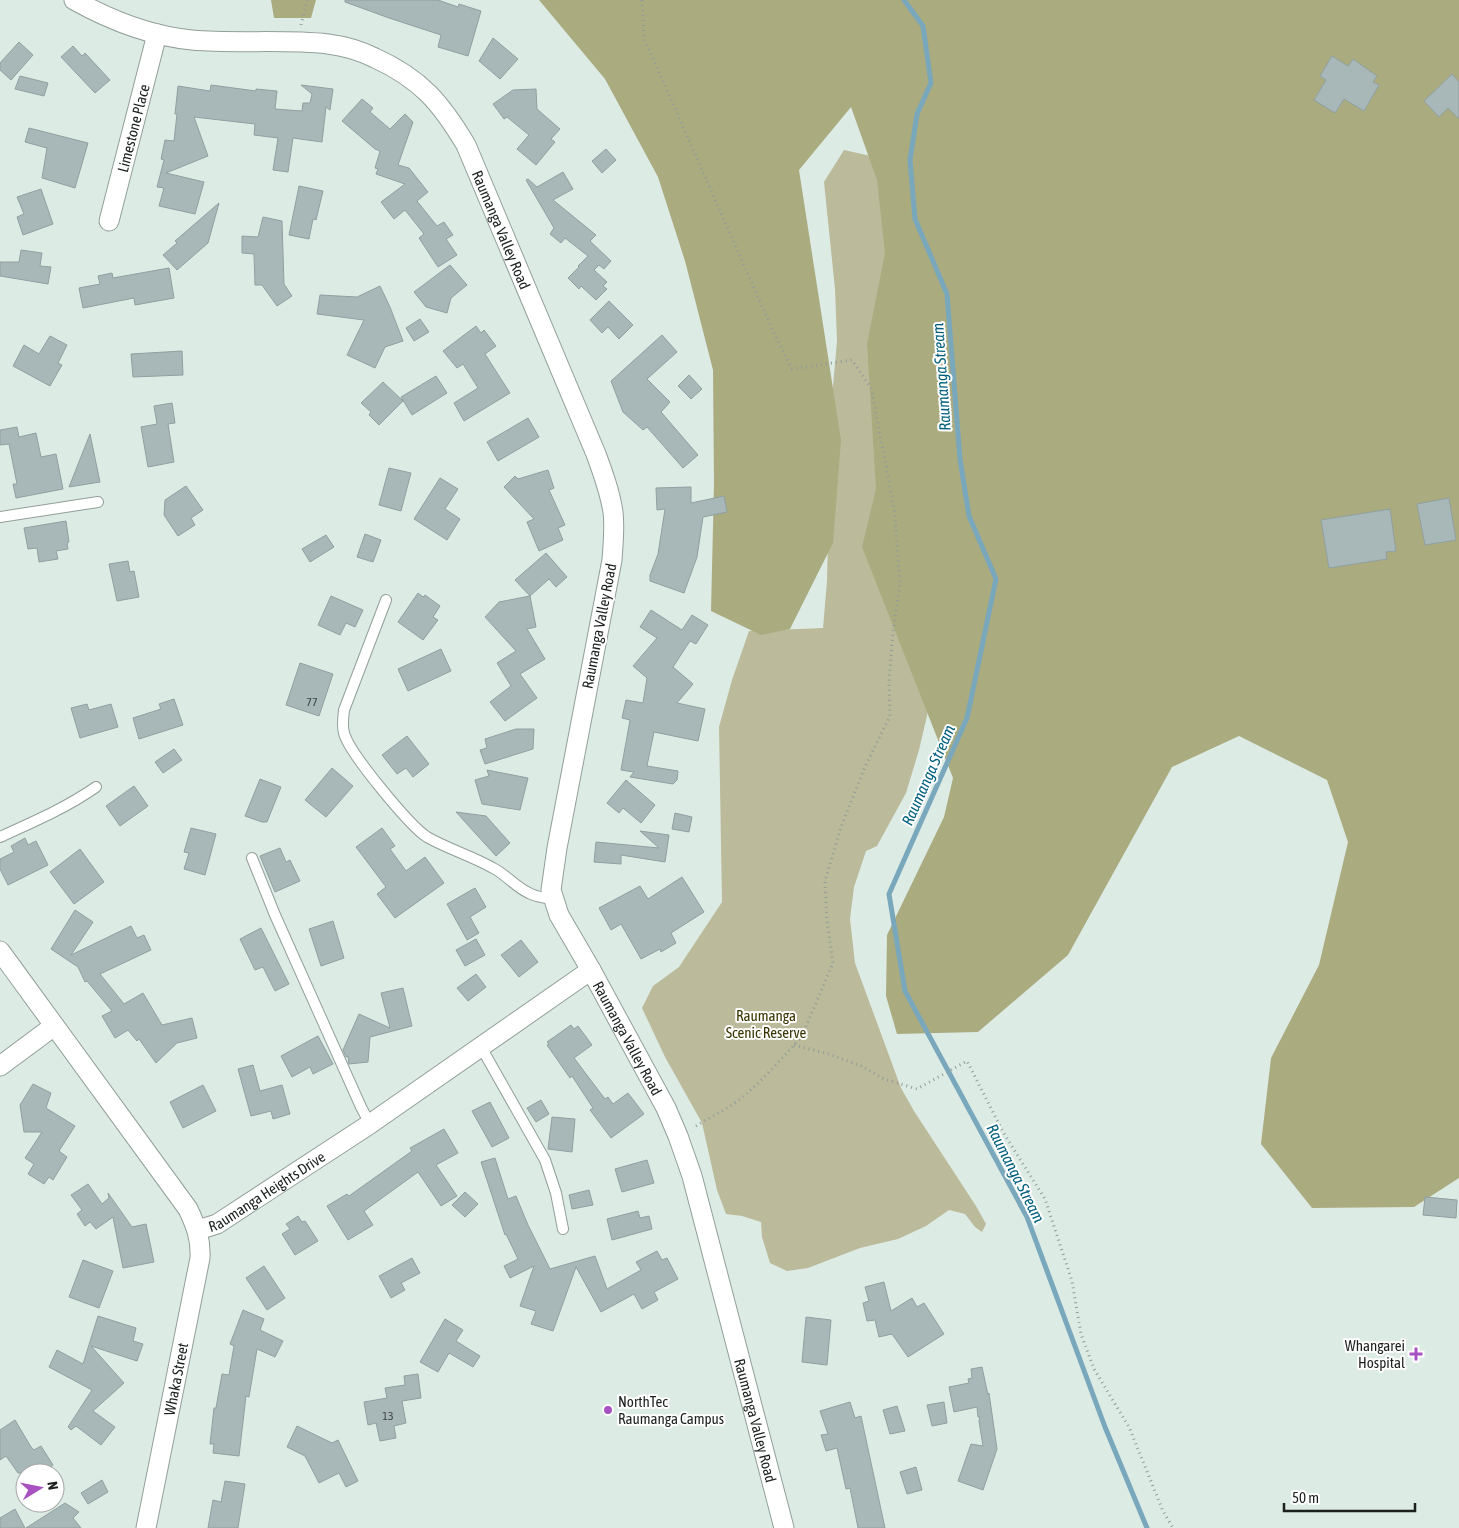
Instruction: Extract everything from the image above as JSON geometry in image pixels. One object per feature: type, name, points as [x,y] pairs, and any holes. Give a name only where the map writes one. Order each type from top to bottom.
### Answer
[{"type":"street","name":"Raumanga Valley Road","points":[[74,0],[95,12],[157,34],[192,40],[329,44],[360,51],[390,65],[418,82],[450,118],[466,145],[592,445],[607,487],[613,512],[612,560],[557,848],[552,890],[553,899],[559,915],[666,1108],[678,1136],[694,1185],[784,1528]]},
{"type":"street","name":"Limestone Place","points":[[109,220],[157,34]]},
{"type":"street","name":"Raumanga Heights Drive","points":[[0,951],[188,1209],[198,1230],[217,1224],[370,1124],[591,970]]},
{"type":"street","points":[[0,1066],[54,1026]]},
{"type":"street","name":"Whaka Street","points":[[146,1528],[200,1258],[198,1230]]},
{"type":"lane","points":[[0,517],[98,502]]},
{"type":"lane","points":[[386,600],[344,710],[342,723],[348,744],[407,819],[425,836],[483,862],[501,872],[518,887],[532,895],[553,899]]},
{"type":"lane","points":[[0,837],[58,810],[96,787]]},
{"type":"lane","points":[[252,858],[275,915],[370,1124]]},
{"type":"lane","points":[[482,1047],[545,1160],[556,1193],[563,1229]]},
{"type":"path","points":[[297,43],[307,0]]},
{"type":"path","points":[[642,0],[644,38],[773,331],[792,369],[852,360],[871,388],[895,513],[900,584],[893,631],[889,682],[890,716],[864,769],[841,826],[825,881],[827,922],[833,963],[802,1036],[777,1064],[744,1096],[678,1136]]},
{"type":"path","points":[[794,1045],[829,1054],[861,1066],[884,1079],[917,1090],[966,1061],[1003,1132],[1045,1199],[1072,1281],[1081,1334],[1094,1369],[1129,1427],[1163,1511],[1173,1528]]},
{"type":"green space","points":[[271,0],[316,0],[311,18],[274,18]]},
{"type":"green space","points":[[539,0],[1459,0],[1459,1178],[1414,1207],[1312,1208],[1261,1144],[1271,1058],[1319,965],[1348,842],[1327,780],[1239,736],[1172,767],[1068,955],[978,1032],[897,1034],[886,996],[887,935],[944,817],[953,778],[862,547],[876,489],[867,344],[885,253],[877,180],[851,107],[799,170],[841,440],[833,543],[790,629],[761,635],[711,611],[714,484],[713,370],[685,261],[658,177],[605,79]]},
{"type":"green space","name":"Raumanga Scenic Reserve","points":[[844,150],[884,159],[930,703],[906,793],[877,846],[866,851],[854,887],[850,919],[855,963],[901,1088],[986,1224],[982,1232],[975,1227],[965,1214],[949,1210],[926,1226],[898,1239],[860,1248],[808,1268],[787,1271],[770,1263],[762,1237],[761,1222],[742,1216],[726,1214],[717,1190],[702,1123],[665,1057],[642,1008],[653,986],[679,967],[722,902],[719,727],[732,680],[749,631],[823,628],[827,581],[831,409],[837,341],[835,289],[824,182]]},
{"type":"building","points":[[345,0],[438,0],[458,7],[459,4],[481,11],[468,56],[438,47],[441,35],[345,2]]},
{"type":"building","points":[[493,38],[518,59],[500,79],[479,61]]},
{"type":"building","points":[[19,42],[33,55],[11,80],[0,70],[0,63]]},
{"type":"building","points":[[73,46],[82,56],[85,53],[110,80],[95,93],[61,57]]},
{"type":"building","points":[[1332,56],[1348,66],[1353,59],[1377,76],[1373,82],[1379,85],[1364,111],[1344,99],[1335,113],[1314,100],[1326,80],[1320,76]]},
{"type":"building","points":[[1452,74],[1459,82],[1459,119],[1448,108],[1439,117],[1424,101]]},
{"type":"building","points":[[20,76],[48,83],[44,96],[15,89]]},
{"type":"building","points":[[211,85],[256,91],[256,89],[277,91],[275,109],[302,111],[303,103],[310,103],[312,94],[301,85],[333,89],[330,110],[326,107],[322,142],[293,138],[288,172],[273,170],[278,138],[254,135],[255,124],[194,117],[208,156],[166,173],[204,182],[195,214],[159,206],[164,188],[157,187],[164,160],[161,159],[165,140],[174,141],[178,86],[210,91]]},
{"type":"building","points":[[536,89],[537,109],[560,129],[551,139],[555,142],[536,165],[517,149],[529,135],[507,117],[504,119],[493,104],[513,90]]},
{"type":"building","points":[[362,99],[373,108],[370,112],[390,129],[405,114],[413,122],[398,165],[409,168],[428,192],[417,201],[437,226],[444,222],[453,235],[446,239],[457,255],[438,267],[419,238],[424,234],[405,210],[394,219],[381,202],[405,184],[376,174],[378,169],[375,168],[380,151],[375,149],[342,121]]},
{"type":"building","points":[[29,128],[88,143],[75,188],[42,178],[47,148],[25,142]]},
{"type":"building","points":[[606,149],[616,160],[602,173],[592,161]]},
{"type":"building","points":[[563,172],[573,189],[553,200],[596,235],[590,241],[611,261],[604,269],[599,265],[594,270],[607,282],[603,286],[607,289],[596,300],[581,286],[579,289],[568,278],[588,256],[565,238],[561,243],[550,234],[554,228],[526,180],[528,179],[537,187]]},
{"type":"building","points":[[299,186],[323,191],[316,220],[313,219],[309,239],[289,235]]},
{"type":"building","points":[[41,189],[53,224],[23,235],[17,217],[24,214],[17,197]]},
{"type":"building","points":[[219,203],[208,243],[177,270],[163,255],[177,243],[175,241]]},
{"type":"building","points":[[263,217],[282,221],[284,284],[292,296],[277,306],[262,285],[255,285],[254,254],[242,253],[242,236],[258,237]]},
{"type":"building","points":[[21,250],[42,253],[40,266],[51,267],[48,284],[0,276],[0,262],[19,262]]},
{"type":"building","points":[[450,265],[467,285],[451,298],[447,313],[426,307],[414,292]]},
{"type":"building","points":[[169,268],[174,298],[135,305],[134,298],[83,308],[79,288],[100,284],[98,276],[112,273],[113,278]]},
{"type":"building","points":[[380,286],[403,341],[385,347],[375,368],[347,355],[364,320],[317,314],[320,295],[357,297]]},
{"type":"building","points":[[609,301],[633,325],[619,339],[608,327],[602,333],[590,320]]},
{"type":"building","points":[[420,319],[429,332],[414,341],[406,328]]},
{"type":"building","points":[[476,326],[481,333],[484,330],[496,346],[485,354],[510,393],[464,421],[454,403],[478,388],[463,364],[457,368],[443,351]]},
{"type":"building","points":[[662,335],[677,352],[647,379],[670,402],[661,412],[698,455],[683,468],[647,427],[643,430],[623,412],[611,381]]},
{"type":"building","points":[[50,336],[67,345],[58,363],[62,365],[50,386],[13,366],[24,345],[39,354]]},
{"type":"building","points":[[182,351],[183,375],[133,377],[131,354]]},
{"type":"building","points":[[689,375],[702,389],[691,399],[678,386]]},
{"type":"building","points":[[436,376],[447,393],[412,415],[401,397]]},
{"type":"building","points":[[383,382],[403,401],[379,425],[369,415],[371,412],[361,403]]},
{"type":"building","points":[[172,403],[175,423],[168,424],[174,462],[148,467],[141,427],[157,424],[154,406]]},
{"type":"building","points":[[528,418],[539,437],[498,461],[487,442]]},
{"type":"building","points":[[17,427],[19,437],[36,433],[41,457],[56,454],[63,489],[16,498],[13,484],[17,484],[9,444],[0,445],[0,430]]},
{"type":"building","points":[[90,434],[100,482],[69,487]]},
{"type":"building","points":[[389,468],[411,473],[401,511],[379,505]]},
{"type":"building","points":[[548,470],[554,488],[549,490],[565,525],[558,528],[563,540],[539,551],[527,522],[534,519],[504,487],[515,476],[518,479]]},
{"type":"building","points":[[440,478],[458,489],[445,509],[460,519],[447,540],[414,519]]},
{"type":"building","points":[[186,486],[203,510],[191,518],[195,525],[178,536],[164,515],[165,500]]},
{"type":"building","points":[[691,487],[691,503],[724,496],[727,512],[703,517],[697,557],[684,593],[650,581],[650,575],[658,554],[665,509],[657,510],[656,488]]},
{"type":"building","points":[[1449,498],[1456,540],[1425,545],[1417,504]]},
{"type":"building","points":[[1390,509],[1396,551],[1386,552],[1387,559],[1329,568],[1321,520]]},
{"type":"building","points":[[66,521],[68,549],[56,551],[58,559],[39,562],[37,548],[28,549],[24,528]]},
{"type":"building","points":[[365,534],[381,540],[373,562],[357,557]]},
{"type":"building","points":[[326,535],[334,547],[310,562],[302,549]]},
{"type":"building","points":[[546,553],[567,577],[556,587],[549,579],[530,596],[515,580]]},
{"type":"building","points":[[128,561],[130,572],[134,571],[139,597],[117,601],[109,564]]},
{"type":"building","points":[[418,593],[423,597],[425,595],[440,606],[433,617],[438,620],[423,640],[398,622]]},
{"type":"building","points":[[331,596],[363,610],[355,627],[346,623],[340,635],[318,625]]},
{"type":"building","points":[[530,596],[536,627],[527,629],[545,659],[520,674],[537,698],[505,721],[490,702],[511,686],[497,663],[516,651],[485,617],[499,602]]},
{"type":"building","points":[[651,610],[682,630],[692,615],[708,625],[696,644],[690,641],[673,667],[693,684],[677,703],[705,709],[698,741],[654,732],[647,766],[678,771],[677,780],[673,784],[630,777],[634,772],[621,770],[630,720],[622,718],[626,700],[643,703],[647,678],[633,666],[657,638],[640,627]]},
{"type":"building","points":[[441,649],[451,671],[408,691],[398,669]]},
{"type":"building","points":[[300,663],[333,674],[319,716],[286,705]]},
{"type":"building","points":[[174,699],[183,725],[139,739],[133,718],[161,709],[159,704]]},
{"type":"building","points":[[87,704],[89,710],[111,704],[118,727],[80,738],[71,708]]},
{"type":"building","points":[[516,729],[534,729],[533,749],[485,764],[480,750],[487,748],[485,739]]},
{"type":"building","points":[[407,736],[429,764],[413,777],[406,768],[397,774],[382,755]]},
{"type":"building","points":[[174,749],[182,760],[163,773],[155,762]]},
{"type":"building","points":[[332,768],[353,786],[326,817],[305,800]]},
{"type":"building","points":[[487,770],[528,778],[520,810],[482,804],[475,780],[489,776]]},
{"type":"building","points":[[260,779],[281,787],[267,822],[245,816]]},
{"type":"building","points":[[626,780],[655,805],[641,823],[623,808],[619,813],[607,803]]},
{"type":"building","points":[[134,786],[148,806],[120,826],[106,806]]},
{"type":"building","points":[[456,812],[486,816],[510,843],[496,856]]},
{"type":"building","points":[[675,813],[692,817],[689,832],[672,829]]},
{"type":"building","points":[[191,828],[216,834],[205,875],[184,869],[189,853],[184,852]]},
{"type":"building","points":[[382,828],[395,846],[390,849],[406,871],[425,857],[444,883],[395,918],[377,894],[386,887],[356,847]]},
{"type":"building","points":[[640,831],[669,835],[665,862],[621,855],[621,864],[594,862],[596,842],[659,848]]},
{"type":"building","points":[[25,838],[28,845],[36,841],[48,865],[8,885],[0,869],[0,859],[14,852],[11,846]]},
{"type":"building","points":[[280,848],[286,862],[290,860],[300,881],[275,892],[260,856]]},
{"type":"building","points":[[80,849],[104,882],[74,904],[50,872]]},
{"type":"building","points":[[682,877],[704,912],[671,933],[676,943],[661,952],[660,949],[641,959],[621,924],[611,930],[599,908],[640,886],[648,899]]},
{"type":"building","points":[[475,888],[486,907],[470,917],[479,933],[467,940],[447,904]]},
{"type":"building","points":[[75,910],[93,922],[71,955],[131,926],[137,938],[144,935],[151,950],[100,974],[124,1004],[143,993],[162,1025],[192,1018],[197,1038],[177,1043],[156,1063],[139,1039],[137,1041],[128,1030],[115,1038],[102,1016],[112,1011],[87,981],[85,982],[78,967],[51,949]]},
{"type":"building","points":[[333,921],[344,958],[321,966],[309,929]]},
{"type":"building","points":[[261,928],[289,984],[275,991],[263,967],[255,970],[240,939]]},
{"type":"building","points":[[476,939],[485,955],[465,966],[456,950]]},
{"type":"building","points":[[521,940],[538,962],[519,977],[501,955]]},
{"type":"building","points":[[476,974],[486,987],[468,1001],[457,988]]},
{"type":"building","points":[[403,988],[412,1026],[370,1037],[368,1062],[349,1064],[348,1056],[346,1057],[343,1050],[359,1014],[390,1028],[381,993]]},
{"type":"building","points":[[571,1025],[574,1029],[578,1026],[592,1045],[574,1058],[605,1099],[608,1097],[613,1104],[628,1093],[644,1114],[611,1138],[590,1110],[593,1108],[572,1076],[570,1078],[547,1045],[549,1044],[547,1042]]},
{"type":"building","points":[[318,1036],[333,1064],[313,1074],[310,1067],[292,1077],[281,1056]]},
{"type":"building","points":[[253,1065],[260,1091],[282,1085],[290,1114],[273,1119],[271,1111],[251,1116],[238,1069]]},
{"type":"building","points":[[33,1084],[51,1093],[46,1108],[75,1126],[59,1151],[67,1157],[53,1180],[49,1177],[44,1184],[28,1174],[34,1164],[25,1158],[42,1132],[24,1132],[20,1105]]},
{"type":"building","points":[[203,1085],[216,1111],[183,1128],[170,1102]]},
{"type":"building","points":[[541,1100],[549,1114],[536,1122],[527,1108]]},
{"type":"building","points":[[490,1102],[509,1138],[492,1147],[472,1111]]},
{"type":"building","points":[[552,1117],[575,1119],[572,1152],[548,1149]]},
{"type":"building","points":[[444,1129],[458,1153],[436,1165],[457,1196],[441,1206],[418,1172],[364,1211],[373,1225],[348,1240],[327,1206],[347,1194],[349,1196],[412,1151],[410,1148]]},
{"type":"building","points":[[495,1158],[508,1199],[516,1196],[550,1269],[595,1256],[607,1289],[641,1270],[636,1262],[657,1251],[662,1260],[667,1258],[678,1279],[654,1292],[658,1300],[642,1309],[634,1294],[601,1312],[576,1267],[553,1331],[531,1324],[536,1311],[520,1306],[534,1266],[510,1278],[504,1266],[518,1259],[505,1235],[481,1162]]},
{"type":"building","points":[[647,1160],[654,1183],[622,1192],[615,1169]]},
{"type":"building","points":[[88,1184],[102,1204],[109,1198],[108,1193],[132,1227],[146,1224],[154,1262],[123,1268],[113,1217],[96,1229],[90,1222],[85,1226],[77,1214],[82,1210],[71,1195]]},
{"type":"building","points":[[589,1190],[593,1205],[572,1209],[569,1195]]},
{"type":"building","points":[[465,1192],[478,1204],[465,1217],[452,1205]]},
{"type":"building","points":[[1425,1197],[1457,1200],[1456,1218],[1423,1215]]},
{"type":"building","points":[[638,1211],[640,1218],[649,1216],[652,1229],[612,1240],[607,1219]]},
{"type":"building","points":[[298,1216],[302,1222],[305,1221],[318,1241],[295,1255],[282,1234],[290,1229],[286,1224]]},
{"type":"building","points":[[412,1258],[420,1273],[401,1283],[405,1290],[391,1298],[379,1276]]},
{"type":"building","points":[[83,1260],[113,1271],[99,1308],[69,1297]]},
{"type":"building","points":[[264,1266],[285,1298],[267,1310],[246,1278]]},
{"type":"building","points":[[884,1282],[891,1311],[912,1298],[917,1307],[924,1303],[944,1334],[908,1357],[892,1334],[879,1337],[875,1320],[867,1321],[863,1303],[869,1301],[865,1287]]},
{"type":"building","points":[[243,1310],[264,1319],[260,1330],[283,1341],[275,1357],[257,1349],[249,1397],[246,1396],[239,1456],[213,1453],[214,1444],[210,1444],[214,1408],[216,1408],[222,1374],[229,1375],[234,1346],[230,1344]]},
{"type":"building","points":[[98,1316],[136,1328],[133,1341],[143,1344],[137,1361],[91,1346],[124,1383],[93,1411],[115,1427],[101,1445],[76,1426],[71,1430],[68,1427],[92,1390],[49,1367],[57,1350],[83,1364]]},
{"type":"building","points":[[806,1317],[831,1320],[827,1365],[802,1362]]},
{"type":"building","points":[[445,1319],[463,1330],[456,1341],[480,1356],[473,1367],[449,1353],[438,1372],[420,1362]]},
{"type":"building","points":[[982,1367],[988,1395],[989,1393],[997,1449],[983,1490],[958,1481],[971,1444],[983,1446],[977,1407],[954,1412],[949,1387],[969,1383],[968,1379],[972,1378],[971,1369]]},
{"type":"building","points":[[418,1374],[421,1398],[402,1401],[406,1423],[394,1426],[396,1438],[380,1441],[376,1423],[368,1425],[364,1402],[387,1398],[385,1388],[405,1385],[404,1376]]},
{"type":"building","points":[[850,1402],[855,1418],[861,1416],[885,1528],[858,1528],[850,1488],[846,1489],[837,1448],[826,1451],[821,1435],[828,1434],[820,1411]]},
{"type":"building","points":[[944,1402],[947,1423],[932,1426],[927,1405]]},
{"type":"building","points":[[897,1406],[905,1431],[890,1434],[883,1410]]},
{"type":"building","points":[[15,1420],[31,1447],[34,1450],[41,1446],[52,1463],[15,1463],[15,1469],[6,1456],[0,1460],[0,1430]]},
{"type":"building","points":[[297,1426],[332,1443],[338,1440],[358,1481],[346,1487],[339,1473],[319,1483],[305,1456],[287,1447]]},
{"type":"building","points":[[916,1467],[922,1490],[907,1494],[900,1472]]},
{"type":"building","points":[[102,1480],[108,1492],[88,1504],[81,1493]]},
{"type":"building","points":[[225,1481],[245,1484],[238,1528],[208,1528],[213,1500],[221,1502]]},
{"type":"building","points":[[65,1503],[79,1512],[73,1518],[81,1528],[26,1528],[49,1513],[65,1513]]},
{"type":"building","points":[[15,1509],[15,1513],[17,1513],[25,1528],[0,1528],[0,1518]]},
{"type":"waterway","name":"Raumanga Stream","points":[[904,0],[923,26],[931,83],[917,114],[910,160],[915,219],[947,294],[960,459],[969,516],[996,579],[967,718],[889,894],[905,991],[1027,1217],[1105,1427],[1147,1528]]},
{"type":"place","name":"Whangarei Hospital","points":[[1416,1354]]},
{"type":"place","name":"NorthTec Raumanga Campus","points":[[608,1410]]}]
